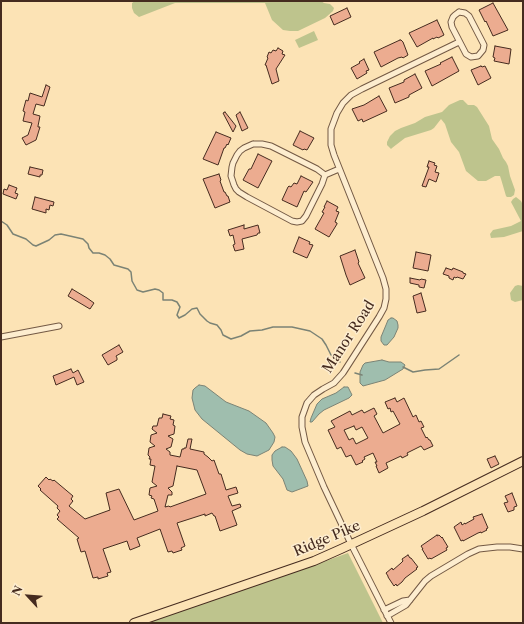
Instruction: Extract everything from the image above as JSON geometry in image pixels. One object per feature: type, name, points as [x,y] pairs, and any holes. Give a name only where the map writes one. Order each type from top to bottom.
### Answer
[{"type":"main road","name":"Ridge Pike","points":[[134,623],[314,561],[423,511],[523,461]]},
{"type":"street","points":[[462,12],[471,18],[484,45],[482,53],[478,56],[471,57],[465,52],[459,42],[452,28],[451,22],[457,13],[462,12]]},
{"type":"street","name":"Manor Road","points":[[391,623],[351,544],[314,463],[305,442],[302,427],[302,417],[307,403],[318,391],[334,383],[343,373],[379,317],[384,308],[386,299],[386,289],[383,278],[332,150],[331,134],[334,119],[337,113],[343,103],[351,95],[459,42]]},
{"type":"street","points":[[325,175],[317,169],[271,146],[262,144],[253,144],[240,151],[234,159],[231,172],[234,185],[239,192],[292,221],[297,222],[302,221],[306,216],[325,175],[340,169]]},
{"type":"street","points":[[1,337],[59,326]]},
{"type":"street","points":[[387,616],[403,608],[428,578],[468,554],[479,550],[497,547],[523,549]]},
{"type":"street","points":[[384,610],[404,601],[410,600]]},
{"type":"green space","points":[[135,1],[321,1],[330,4],[334,8],[333,11],[325,18],[298,31],[290,31],[283,30],[272,20],[265,3],[175,3],[139,17],[134,13],[132,8],[132,3]]},
{"type":"green space","points":[[314,31],[318,40],[299,48],[295,40]]},
{"type":"green space","points":[[463,100],[468,105],[474,105],[477,107],[489,126],[492,139],[508,166],[515,190],[514,195],[511,197],[506,196],[500,176],[495,176],[486,181],[478,181],[466,171],[459,152],[451,142],[445,124],[441,119],[431,130],[405,138],[391,149],[387,145],[390,136],[395,131],[415,123],[425,117],[442,112],[449,105]]},
{"type":"green space","points":[[516,197],[523,205],[523,231],[504,237],[491,238],[490,234],[493,230],[511,226],[521,221],[511,202]]},
{"type":"green space","points":[[515,286],[523,286],[523,300],[515,302],[511,300],[510,293]]},
{"type":"green space","points":[[348,553],[383,623],[143,623],[309,567]]},
{"type":"shaded area","points":[[391,318],[397,321],[398,328],[394,337],[387,345],[384,345],[381,341],[381,337],[388,320]]},
{"type":"shaded area","points":[[382,360],[389,362],[401,362],[405,365],[403,369],[385,380],[363,386],[360,383],[360,372],[363,365],[365,363]]},
{"type":"shaded area","points":[[199,385],[205,386],[226,402],[249,411],[266,423],[275,437],[269,450],[257,456],[247,454],[202,419],[195,410],[192,398],[193,390]]},
{"type":"shaded area","points":[[344,387],[348,387],[352,395],[349,398],[324,410],[312,422],[310,422],[317,404],[322,399],[336,393]]},
{"type":"shaded area","points":[[285,447],[291,451],[297,459],[308,486],[292,492],[287,490],[283,479],[273,466],[272,460],[272,455],[275,451]]},
{"type":"building","points":[[493,3],[508,30],[493,36],[479,10]]},
{"type":"building","points":[[347,8],[351,17],[334,25],[330,16]]},
{"type":"building","points":[[437,20],[444,35],[438,38],[433,38],[417,47],[409,33]]},
{"type":"building","points":[[400,40],[403,42],[408,55],[403,58],[398,58],[381,67],[374,52]]},
{"type":"building","points":[[495,46],[511,49],[509,64],[494,61],[495,58],[493,57]]},
{"type":"building","points":[[278,48],[283,51],[282,54],[285,55],[276,69],[279,81],[272,84],[265,65],[269,52],[271,53],[273,50],[276,51]]},
{"type":"building","points":[[452,57],[459,71],[432,86],[425,71]]},
{"type":"building","points":[[364,59],[369,70],[357,79],[351,68]]},
{"type":"building","points":[[485,66],[491,78],[478,85],[471,70]]},
{"type":"building","points":[[415,74],[422,88],[409,95],[409,97],[395,103],[389,88],[404,82],[404,80]]},
{"type":"building","points":[[46,85],[50,87],[44,106],[36,104],[33,114],[40,116],[38,127],[40,127],[36,140],[26,145],[22,138],[28,135],[32,123],[23,121],[25,112],[23,111],[26,100],[28,101],[30,93],[42,97]]},
{"type":"building","points":[[379,96],[387,111],[363,122],[362,119],[358,121],[352,109],[364,105]]},
{"type":"building","points":[[225,112],[236,126],[233,132],[223,113]]},
{"type":"building","points":[[240,112],[248,128],[242,131],[236,115]]},
{"type":"building","points":[[300,131],[314,138],[307,150],[303,150],[293,145]]},
{"type":"building","points":[[216,132],[231,138],[228,145],[227,144],[224,148],[218,165],[203,159]]},
{"type":"building","points":[[258,154],[272,161],[258,188],[243,180],[249,169],[251,169]]},
{"type":"building","points":[[429,161],[435,163],[434,165],[437,166],[435,172],[439,173],[436,182],[429,179],[426,187],[422,186],[429,167],[427,167]]},
{"type":"building","points":[[30,167],[43,170],[42,175],[40,175],[40,177],[28,174]]},
{"type":"building","points":[[219,174],[224,192],[228,196],[230,202],[215,208],[203,179]]},
{"type":"building","points":[[301,176],[313,182],[306,192],[304,191],[297,207],[282,200],[288,187],[291,187],[294,183],[297,184]]},
{"type":"building","points":[[9,185],[17,188],[15,193],[18,194],[16,199],[3,194],[4,189],[7,190]]},
{"type":"building","points":[[35,197],[54,202],[53,206],[50,205],[49,210],[46,209],[46,213],[32,209]]},
{"type":"building","points":[[327,201],[338,207],[336,211],[339,212],[335,222],[337,224],[329,237],[315,229],[324,213],[322,212]]},
{"type":"building","points":[[244,225],[244,229],[258,225],[260,233],[242,239],[244,249],[235,251],[233,245],[235,244],[233,235],[230,236],[228,230]]},
{"type":"building","points":[[299,237],[313,245],[307,258],[293,252]]},
{"type":"building","points":[[355,250],[358,263],[365,278],[350,285],[340,256]]},
{"type":"building","points":[[416,252],[431,255],[428,271],[413,268]]},
{"type":"building","points":[[446,268],[452,270],[453,268],[466,274],[463,279],[454,277],[453,280],[449,278],[449,276],[443,274]]},
{"type":"building","points":[[410,278],[426,280],[424,288],[410,283]]},
{"type":"building","points":[[72,289],[94,303],[90,309],[68,296]]},
{"type":"building","points":[[421,293],[426,311],[417,313],[413,296]]},
{"type":"building","points":[[119,345],[123,352],[116,356],[117,360],[108,365],[102,355]]},
{"type":"building","points":[[71,369],[73,373],[78,370],[84,382],[77,385],[74,377],[56,385],[53,376]]},
{"type":"building","points":[[395,398],[397,402],[404,398],[413,417],[416,415],[419,422],[421,421],[424,427],[421,428],[426,438],[427,437],[430,440],[433,446],[424,450],[421,446],[407,453],[408,455],[402,458],[401,456],[386,463],[388,468],[379,473],[375,462],[377,462],[373,453],[364,457],[365,459],[362,461],[363,462],[356,465],[351,455],[346,457],[341,447],[337,449],[328,430],[335,427],[331,421],[350,411],[352,415],[362,410],[364,413],[374,408],[377,414],[374,416],[383,433],[400,424],[393,411],[391,412],[390,408],[388,409],[385,402]],"holes":[[[354,426],[356,430],[362,427],[368,438],[356,444],[353,438],[349,440],[344,430]]]},
{"type":"building","points":[[163,414],[171,416],[170,419],[174,420],[174,434],[168,436],[173,439],[171,447],[166,449],[170,452],[170,455],[180,457],[182,449],[186,448],[188,439],[192,439],[190,449],[204,452],[204,454],[212,461],[214,460],[219,474],[221,474],[226,490],[236,487],[238,493],[228,496],[232,506],[240,504],[241,507],[232,511],[237,525],[220,531],[215,516],[212,513],[205,516],[205,514],[177,523],[185,546],[181,548],[182,550],[173,553],[172,551],[168,552],[160,529],[137,538],[140,546],[130,550],[127,541],[103,549],[111,572],[107,573],[108,576],[98,579],[98,577],[93,578],[85,551],[81,552],[77,539],[79,538],[57,519],[59,517],[57,515],[60,511],[57,508],[58,506],[40,490],[41,489],[38,486],[46,477],[49,480],[54,480],[73,496],[71,499],[73,501],[69,506],[85,519],[110,510],[106,493],[119,489],[134,520],[158,511],[154,499],[149,495],[150,488],[157,486],[152,482],[155,466],[150,465],[151,459],[149,459],[150,457],[148,455],[149,448],[155,446],[150,442],[151,435],[157,433],[152,429],[153,426],[157,426],[159,418],[162,418]],"holes":[[[177,466],[197,470],[206,494],[170,507],[165,507],[168,495],[172,495],[172,492],[168,488],[173,486]]]},
{"type":"building","points":[[495,456],[499,464],[491,468],[487,459]]},
{"type":"building","points":[[512,493],[517,506],[514,507],[514,510],[508,512],[504,503],[508,502],[505,496]]},
{"type":"building","points":[[482,514],[488,528],[486,529],[487,530],[461,541],[454,527],[461,522],[462,525],[465,524],[474,519],[473,517]]},
{"type":"building","points":[[437,535],[442,537],[448,547],[446,548],[447,550],[431,559],[428,559],[421,546]]},
{"type":"building","points":[[408,555],[418,567],[397,586],[396,584],[394,586],[386,573],[392,568],[393,570],[403,561],[402,559]]},
{"type":"waterway","points":[[1,221],[7,225],[13,234],[26,239],[36,246],[49,240],[55,235],[61,234],[83,239],[93,253],[105,255],[114,265],[128,269],[131,272],[132,281],[137,290],[143,292],[155,289],[159,290],[163,293],[163,300],[172,300],[177,302],[180,307],[177,315],[179,318],[192,309],[197,308],[200,314],[207,321],[217,325],[223,335],[231,339],[250,331],[273,327],[292,327],[310,331],[322,339],[331,355],[340,362]]},
{"type":"waterway","points":[[403,367],[413,372],[439,369],[459,355]]},
{"type":"waterway","points":[[355,373],[362,375]]}]
